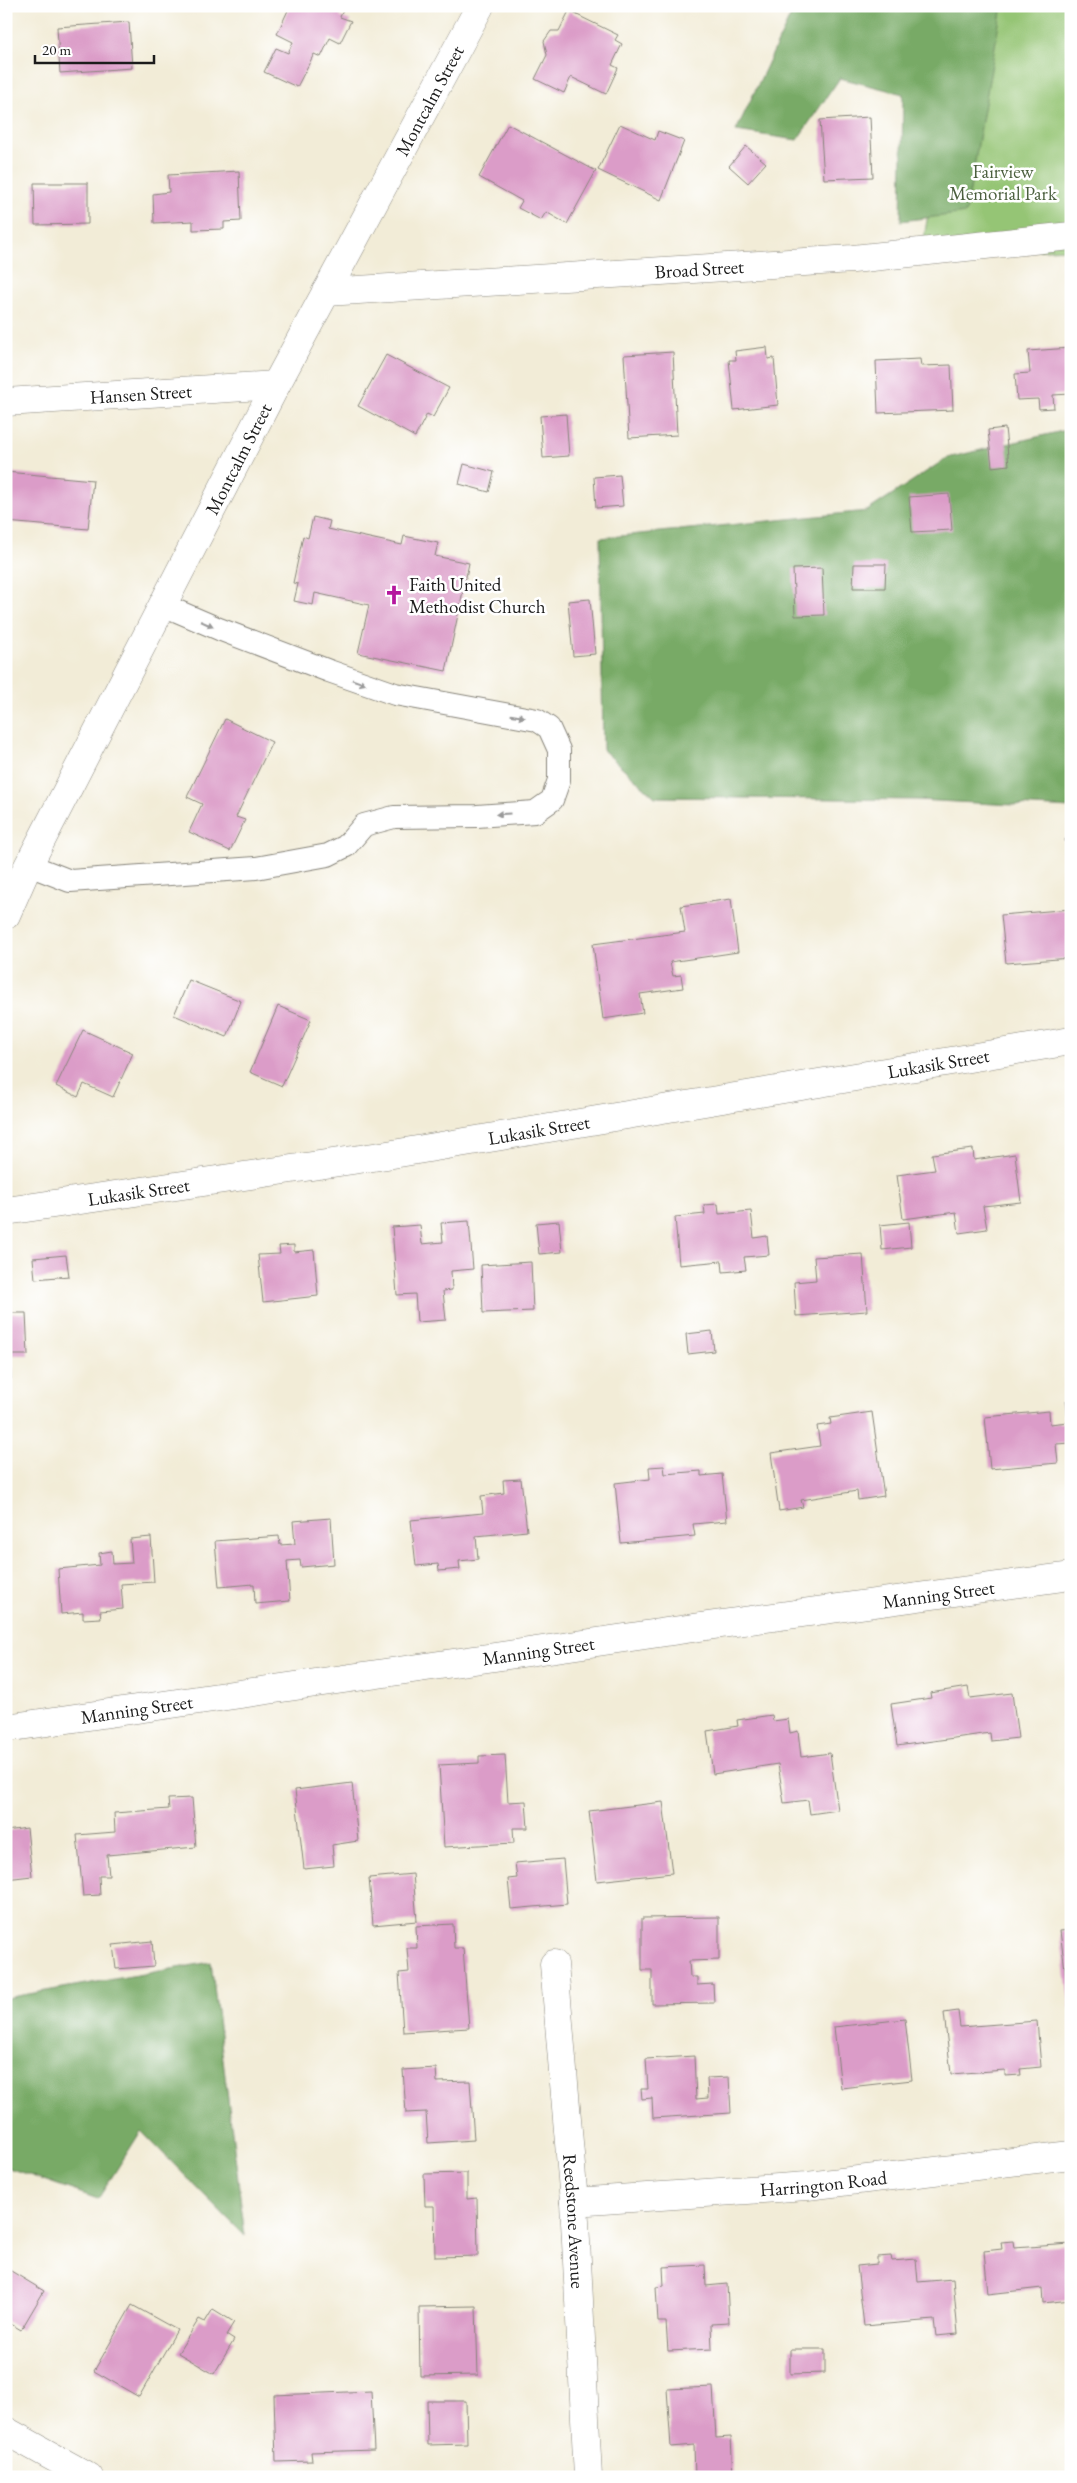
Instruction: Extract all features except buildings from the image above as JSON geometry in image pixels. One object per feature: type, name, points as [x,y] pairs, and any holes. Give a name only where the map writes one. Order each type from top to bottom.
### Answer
[{"type":"street","name":"Montcalm Street","points":[[6,915],[29,865],[276,385],[480,6]]},
{"type":"street","name":"Broad Street","points":[[326,292],[853,259],[1071,236]]},
{"type":"street","name":"Hansen Street","points":[[6,402],[276,385]]},
{"type":"street","name":"Lukasik Street","points":[[6,1211],[387,1155],[1071,1041]]},
{"type":"street","name":"Manning Street","points":[[6,1728],[1071,1576]]},
{"type":"street","name":"Reedstone Avenue","points":[[554,1964],[574,2202],[588,2477]]},
{"type":"street","name":"Harrington Road","points":[[574,2202],[807,2186],[1071,2155]]},
{"type":"street","points":[[6,2431],[89,2477]]},
{"type":"lane","points":[[29,865],[70,882],[256,868],[328,855],[346,846],[364,825],[394,817],[477,816],[535,812],[552,800],[559,780],[559,750],[549,728],[538,720],[395,694],[329,672],[219,630],[163,604]]},
{"type":"green space","points":[[795,6],[1002,6],[966,213],[901,221],[903,94],[840,78],[797,140],[736,131]]},
{"type":"green space","name":"Fairview Memorial Park","points":[[964,6],[1071,6],[1071,249],[921,255]]},
{"type":"green space","points":[[1071,429],[1071,808],[917,800],[655,797],[603,750],[600,538],[867,511],[947,458]]},
{"type":"green space","points":[[211,1962],[245,2236],[141,2131],[98,2199],[6,2167],[6,1998]]},
{"type":"place","name":"Faith United Methodist Church","points":[[394,595]]}]
